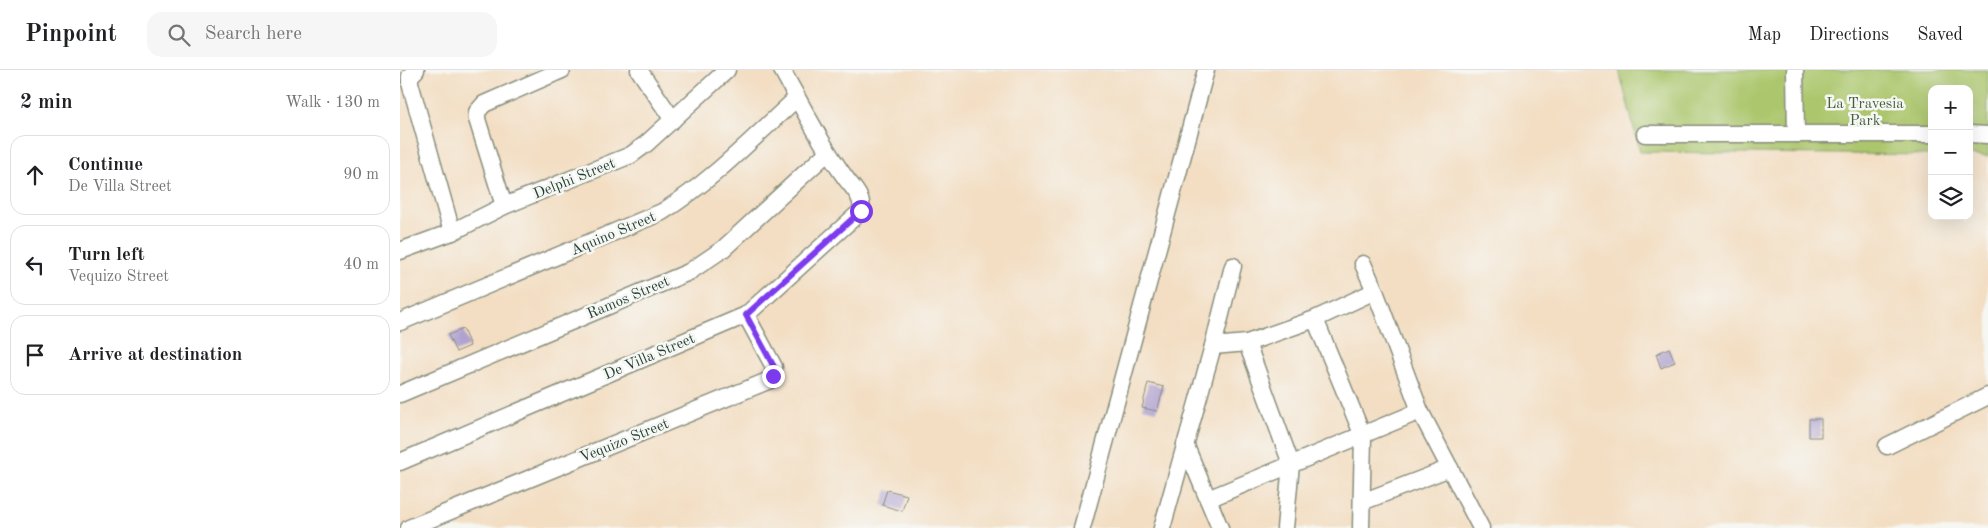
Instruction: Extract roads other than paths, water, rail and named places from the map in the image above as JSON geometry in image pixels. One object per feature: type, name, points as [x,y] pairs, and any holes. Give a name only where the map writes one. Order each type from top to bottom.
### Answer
[{"type":"street","points":[[416,70],[410,76],[410,83],[452,232]]},
{"type":"street","points":[[504,206],[477,119],[478,112],[484,104],[562,70]]},
{"type":"street","points":[[639,70],[673,120]]},
{"type":"street","name":"Delphi Street","points":[[400,251],[452,232],[504,206],[631,155],[673,120],[710,76],[727,70]]},
{"type":"street","points":[[782,70],[827,153]]},
{"type":"street","points":[[1082,528],[1206,70]]},
{"type":"street","points":[[1795,70],[1796,134]]},
{"type":"street","name":"Aquino Street","points":[[400,322],[662,212],[685,198],[703,183],[797,98]]},
{"type":"street","points":[[1645,134],[1928,134]]},
{"type":"street","points":[[1973,134],[1988,134]]},
{"type":"street","name":"De Villa Street","points":[[400,462],[746,315],[861,211],[861,201],[858,194],[827,153]]},
{"type":"street","name":"Ramos Street","points":[[400,394],[689,272],[723,249],[827,153]]},
{"type":"street","points":[[1363,264],[1420,411],[1450,468],[1475,526]]},
{"type":"street","points":[[1162,528],[1213,346],[1233,266]]},
{"type":"street","points":[[1213,346],[1248,343],[1315,319],[1375,291]]},
{"type":"street","name":"Vequizo Street","points":[[409,528],[770,380],[773,376],[774,367],[746,315]]},
{"type":"street","points":[[1315,319],[1363,436],[1361,528]]},
{"type":"street","points":[[1248,343],[1291,464],[1285,528]]},
{"type":"street","points":[[1887,446],[1988,396]]},
{"type":"street","points":[[1208,499],[1420,411]]},
{"type":"street","points":[[1185,444],[1220,528]]},
{"type":"street","points":[[1362,502],[1450,468]]},
{"type":"park label","name":"La Travesia Park","points":[[1865,112]]}]
